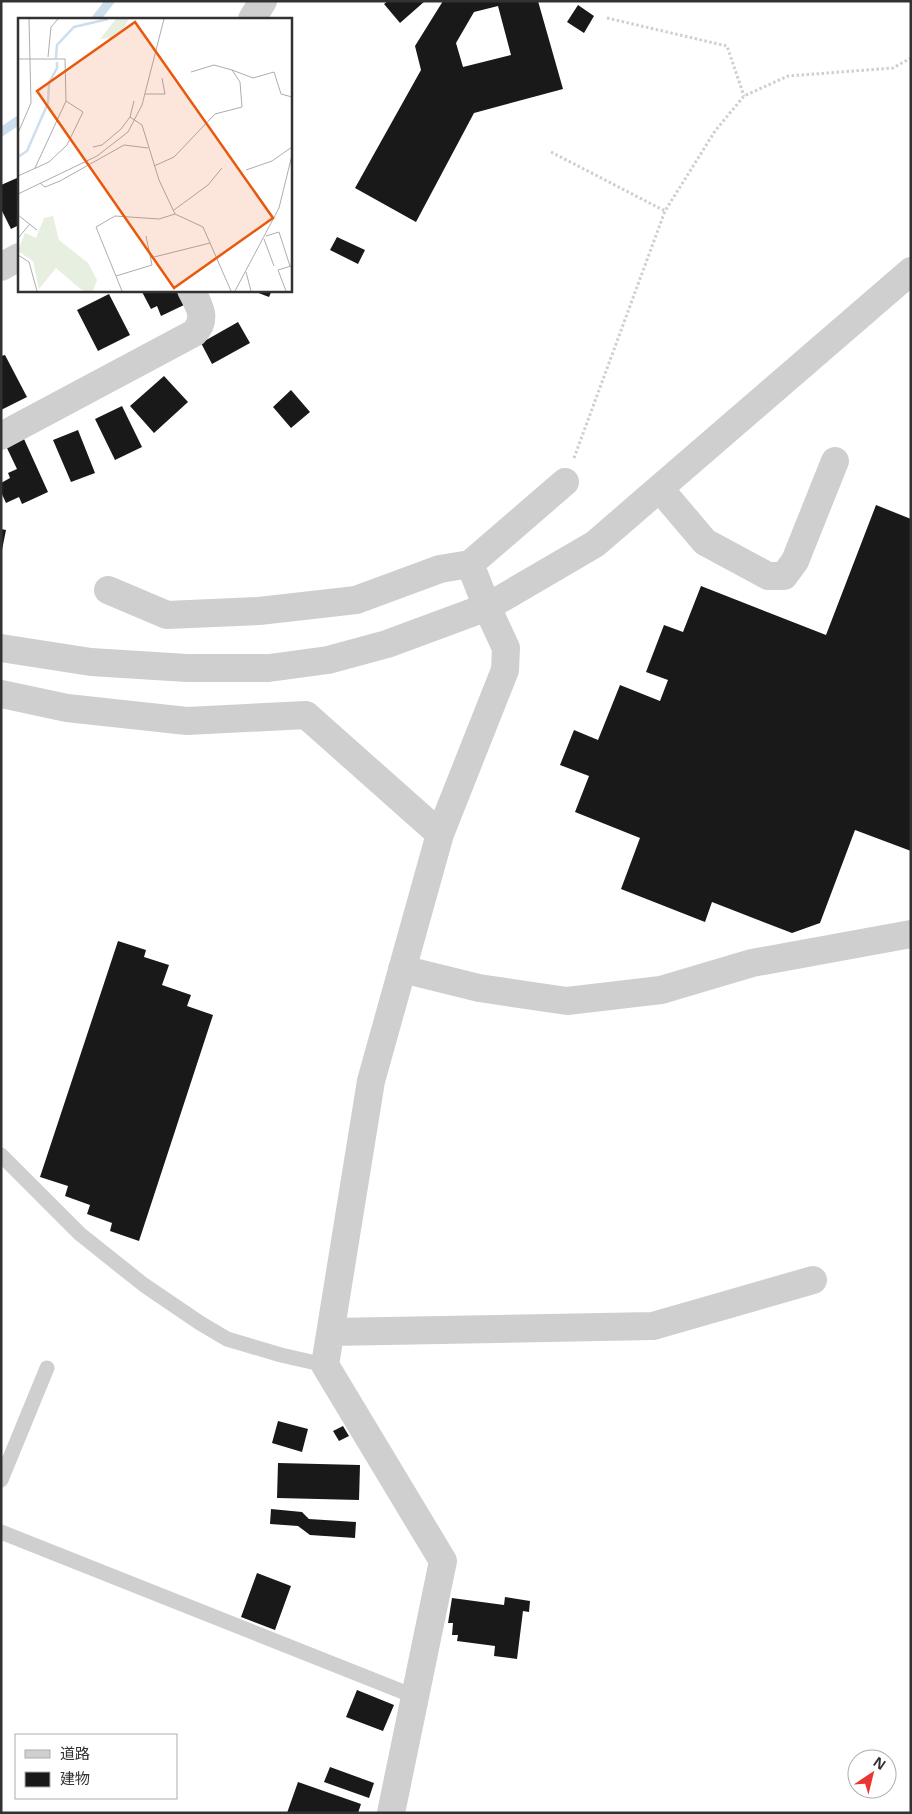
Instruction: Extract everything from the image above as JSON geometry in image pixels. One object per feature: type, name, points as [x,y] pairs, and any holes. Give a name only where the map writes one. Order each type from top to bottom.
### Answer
[{"type":"street","points":[[253,18],[263,1]]},
{"type":"street","points":[[1,267],[18,258]]},
{"type":"street","points":[[1,648],[101,663],[187,668],[269,668],[328,660],[387,644],[487,607],[596,544],[911,271]]},
{"type":"street","points":[[1,436],[194,333],[202,321],[202,314],[191,291]]},
{"type":"street","points":[[660,489],[705,542],[768,576],[784,576],[795,562],[834,461]]},
{"type":"street","points":[[108,590],[167,615],[260,611],[356,600],[440,569],[470,564],[565,482]]},
{"type":"street","points":[[391,1813],[443,1560],[325,1364],[371,1080],[440,834],[505,670],[506,648],[470,564]]},
{"type":"street","points":[[1,694],[67,708],[187,721],[306,715],[440,834]]},
{"type":"street","points":[[402,969],[480,988],[567,1001],[661,990],[752,963],[911,934]]},
{"type":"street","points":[[331,1332],[653,1326],[813,1280]]},
{"type":"lane","points":[[1,1155],[80,1234],[144,1285],[200,1323],[227,1339],[281,1355],[325,1364]]},
{"type":"lane","points":[[1,1480],[47,1368]]},
{"type":"lane","points":[[1,1532],[416,1697]]},
{"type":"path","points":[[607,18],[726,46],[744,96]]},
{"type":"path","points":[[565,482],[665,211],[715,131],[744,96],[788,76],[893,68],[911,58]]},
{"type":"path","points":[[551,152],[665,211]]},
{"type":"building","points":[[388,1],[425,1],[400,23],[384,4]]},
{"type":"building","points":[[443,1],[538,1],[563,89],[474,113],[416,222],[355,188],[421,70],[415,46]],"holes":[[[498,6],[511,55],[463,67],[456,43],[474,12]]]},
{"type":"building","points":[[578,5],[594,16],[584,33],[567,22]]},
{"type":"building","points":[[17,178],[18,180],[18,226],[11,229],[1,209],[1,185]]},
{"type":"building","points":[[337,237],[365,250],[358,264],[330,250]]},
{"type":"building","points":[[142,291],[177,291],[184,305],[161,316],[157,306],[151,309]]},
{"type":"building","points":[[254,291],[272,291],[269,297]]},
{"type":"building","points":[[109,294],[130,335],[98,351],[77,310]]},
{"type":"building","points":[[238,322],[250,343],[212,364],[201,343]]},
{"type":"building","points":[[5,355],[27,397],[1,410],[1,356]]},
{"type":"building","points":[[164,376],[188,402],[154,433],[130,406]]},
{"type":"building","points":[[291,390],[310,412],[291,428],[273,407]]},
{"type":"building","points":[[122,406],[142,447],[115,460],[95,419]]},
{"type":"building","points":[[78,430],[95,473],[71,482],[53,440]]},
{"type":"building","points":[[24,439],[48,492],[22,504],[19,497],[6,503],[1,492],[1,483],[10,478],[8,473],[17,469],[6,446]]},
{"type":"building","points":[[876,505],[911,519],[911,851],[855,830],[820,923],[792,933],[712,902],[705,922],[621,889],[640,838],[575,812],[589,776],[560,765],[574,730],[598,740],[620,685],[660,701],[668,680],[646,672],[664,625],[683,632],[701,586],[826,635]]},
{"type":"building","points":[[1,529],[6,530],[2,550],[1,549]]},
{"type":"building","points":[[118,941],[146,950],[144,957],[169,965],[162,985],[191,995],[187,1006],[213,1015],[139,1241],[110,1231],[112,1223],[87,1214],[90,1205],[65,1196],[68,1186],[40,1177]]},
{"type":"building","points":[[278,1421],[308,1429],[302,1452],[272,1443]]},
{"type":"building","points":[[343,1426],[349,1436],[339,1441],[333,1431]]},
{"type":"building","points":[[278,1463],[360,1465],[359,1500],[277,1498]]},
{"type":"building","points":[[271,1509],[302,1512],[309,1519],[356,1522],[355,1538],[310,1535],[298,1526],[270,1524]]},
{"type":"building","points":[[257,1573],[291,1586],[275,1630],[241,1617]]},
{"type":"building","points":[[505,1597],[530,1601],[529,1612],[523,1611],[517,1659],[494,1656],[495,1646],[457,1641],[458,1635],[452,1635],[453,1623],[448,1623],[452,1598],[504,1605]]},
{"type":"building","points":[[357,1690],[394,1705],[383,1731],[346,1717]]},
{"type":"building","points":[[330,1767],[374,1783],[369,1798],[324,1782]]},
{"type":"building","points":[[298,1782],[361,1804],[358,1813],[287,1813]]},
{"type":"waterway","points":[[97,18],[110,1]]},
{"type":"waterway","points":[[1,132],[18,121]]}]
